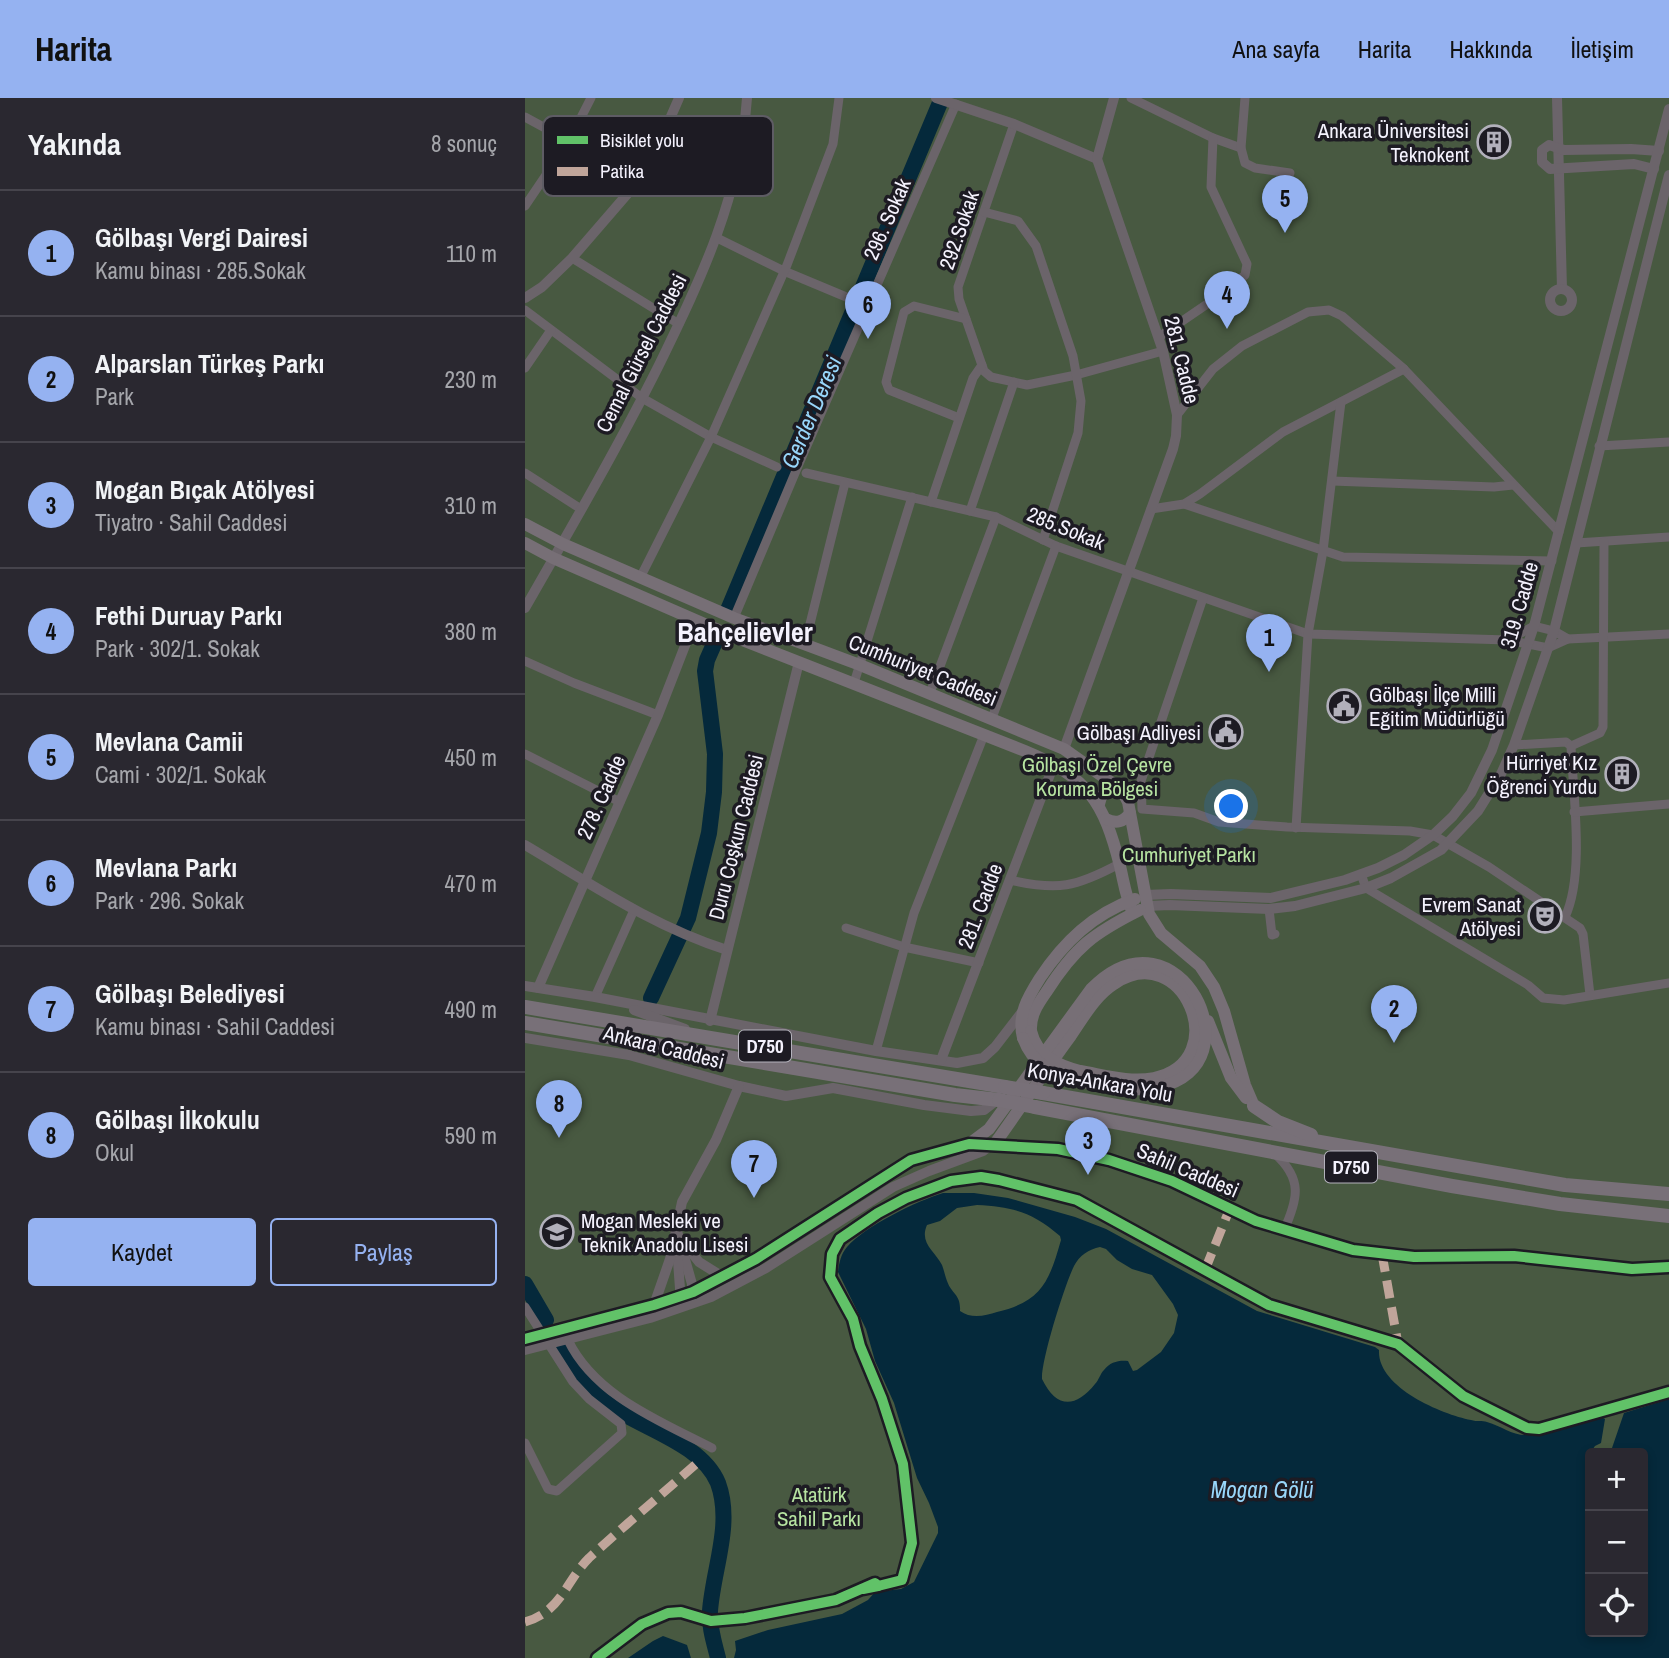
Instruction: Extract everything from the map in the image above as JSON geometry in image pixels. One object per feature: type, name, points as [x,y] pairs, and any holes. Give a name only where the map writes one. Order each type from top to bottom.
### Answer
[{"type":"highway","name":"Konya-Ankara Yolu","points":[[525,1007],[704,1036],[1000,1096],[1043,1093],[1565,1185],[1669,1194]]},
{"type":"highway","name":"D750","points":[[525,1023],[1000,1096],[1035,1107],[1274,1153],[1560,1204],[1669,1216]]},
{"type":"highway","points":[[1254,1105],[1278,1122],[1342,1147]]},
{"type":"main road","name":"Cumhuriyet Caddesi","points":[[525,524],[563,544],[734,618],[860,665],[1064,749],[1126,801]]},
{"type":"main road","name":"Cumhuriyet Caddesi","points":[[525,543],[553,558],[695,620],[1054,764],[1078,779],[1106,819],[1130,907]]},
{"type":"main road","points":[[1098,804],[1108,790],[1126,801],[1146,901],[1156,926],[1194,959],[1214,987],[1224,1011],[1245,1085],[1254,1105]]},
{"type":"main road","points":[[1106,819],[1121,821],[1126,801]]},
{"type":"main road","name":"319. Cadde","points":[[1022,1012],[1035,987],[1065,943],[1096,919],[1146,901]]},
{"type":"main road","name":"319. Cadde","points":[[1027,1035],[1033,1014],[1071,955],[1130,907]]},
{"type":"main road","points":[[969,1144],[989,1129],[1091,989],[1105,975],[1134,964],[1160,965],[1175,973],[1190,987],[1210,1024],[1231,1078],[1254,1105]]},
{"type":"main road","points":[[994,1143],[1084,1017],[1111,986],[1133,975],[1149,973],[1164,978],[1183,993],[1193,1011],[1195,1034],[1187,1059],[1175,1070],[1157,1077],[1139,1079],[1056,1074],[1042,1067],[1030,1054],[1027,1035],[1020,1024],[1022,1012]]},
{"type":"main road","points":[[1079,1076],[1114,1088],[1142,1090],[1163,1087],[1181,1079],[1196,1065],[1201,1055],[1206,1036],[1204,1015]]},
{"type":"street","points":[[582,116],[591,98]]},
{"type":"street","points":[[671,116],[679,98]]},
{"type":"street","name":"Cemal Gürsel Caddesi","points":[[745,116],[747,98]]},
{"type":"street","points":[[640,578],[711,437],[784,271],[833,144],[839,98]]},
{"type":"street","points":[[946,101],[1014,124],[1097,159],[1114,98]]},
{"type":"street","points":[[1131,98],[1213,138],[1241,148]]},
{"type":"street","points":[[1245,98],[1241,148],[1247,165],[1290,173]]},
{"type":"street","points":[[1557,98],[1562,289]]},
{"type":"street","name":"296. Sokak","points":[[734,618],[946,101]]},
{"type":"street","name":"319. Cadde","points":[[1146,901],[1171,894],[1271,898],[1313,889],[1361,874],[1404,855],[1433,835],[1454,816],[1471,793],[1501,724],[1534,626],[1669,109]]},
{"type":"street","points":[[525,117],[543,125]]},
{"type":"street","name":"292.Sokak","points":[[982,365],[959,299],[958,286],[1014,124]]},
{"type":"street","points":[[1159,337],[1245,275],[1247,264],[1211,187],[1213,138]]},
{"type":"street","points":[[1654,169],[1634,164],[1546,168],[1541,155],[1542,150],[1549,145],[1558,150],[1659,151]]},
{"type":"street","name":"281. Cadde","points":[[1064,749],[1176,436],[1174,394],[1163,351],[1097,159]]},
{"type":"street","name":"319. Cadde","points":[[1146,901],[1170,905],[1269,909],[1295,906],[1366,888],[1414,867],[1449,843],[1488,797],[1514,745],[1554,631],[1669,175]]},
{"type":"street","points":[[525,206],[543,179]]},
{"type":"street","points":[[525,298],[542,287],[572,258],[626,196]]},
{"type":"street","name":"Cemal Gürsel Caddesi","points":[[525,608],[563,544],[679,324],[706,267],[730,196]]},
{"type":"street","points":[[983,212],[1018,221],[1037,246],[1073,356],[1081,401],[1078,433],[1043,540]]},
{"type":"street","points":[[717,238],[784,271],[851,299]]},
{"type":"street","points":[[572,258],[679,324]]},
{"type":"street","points":[[959,418],[889,390],[886,382],[907,309],[914,306],[966,319]]},
{"type":"street","points":[[525,310],[642,398],[711,437],[777,467]]},
{"type":"street","points":[[1177,415],[1213,369],[1242,346],[1308,312],[1329,310],[1342,316],[1404,369],[1559,532]]},
{"type":"street","points":[[525,369],[551,330]]},
{"type":"street","points":[[982,365],[991,377],[1027,385],[1076,375],[1163,351]]},
{"type":"street","points":[[931,502],[973,378],[982,365]]},
{"type":"street","points":[[1151,509],[1184,503],[1283,432],[1404,369]]},
{"type":"street","points":[[970,511],[1014,382]]},
{"type":"street","points":[[1296,828],[1308,634],[1323,551],[1341,402]]},
{"type":"street","points":[[1582,442],[1669,442]]},
{"type":"street","points":[[525,473],[581,509]]},
{"type":"street","name":"285.Sokak","points":[[806,473],[996,517],[1056,545],[1308,634],[1508,640]]},
{"type":"street","points":[[1332,481],[1494,487],[1513,485]]},
{"type":"street","points":[[805,644],[845,483]]},
{"type":"street","points":[[854,683],[912,497]]},
{"type":"street","points":[[1184,503],[1343,557],[1552,561]]},
{"type":"street","points":[[930,693],[996,517]]},
{"type":"street","points":[[1576,544],[1669,537]]},
{"type":"street","points":[[1571,746],[1600,733],[1603,727],[1604,542]]},
{"type":"street","points":[[992,718],[1056,545]]},
{"type":"street","points":[[1203,598],[1142,781],[1142,809],[1194,813],[1219,822],[1296,828],[1409,831],[1433,835],[1580,928],[1590,995]]},
{"type":"street","name":"278. Cadde","points":[[538,988],[658,715],[695,620]]},
{"type":"street","points":[[1508,640],[1534,626],[1554,631],[1568,639]]},
{"type":"street","points":[[1508,640],[1527,646],[1548,648],[1568,639],[1669,634]]},
{"type":"street","points":[[525,661],[658,715]]},
{"type":"street","name":"Duru Coşkun Caddesi","points":[[710,1021],[799,662]]},
{"type":"street","points":[[876,1051],[913,913],[984,735]]},
{"type":"street","points":[[1514,745],[1566,742],[1571,746],[1576,839],[1572,902],[1565,917]]},
{"type":"street","points":[[525,754],[620,802]]},
{"type":"street","name":"281. Cadde","points":[[941,1060],[1054,764]]},
{"type":"street","points":[[1126,801],[1142,795]]},
{"type":"street","points":[[1574,812],[1669,804]]},
{"type":"street","points":[[525,845],[634,909],[681,933],[727,950]]},
{"type":"street","points":[[1010,880],[1048,887],[1072,885],[1119,864]]},
{"type":"street","points":[[1361,874],[1366,888],[1528,985],[1543,998],[1564,1000],[1669,984]]},
{"type":"street","points":[[634,909],[598,998],[704,1036]]},
{"type":"street","points":[[1269,909],[1272,935],[1275,934]]},
{"type":"street","points":[[846,928],[904,947],[979,963]]},
{"type":"street","name":"Ankara Caddesi","points":[[525,986],[876,1051],[941,1060]]},
{"type":"street","name":"319. Cadde","points":[[941,1060],[957,1063],[983,1058],[1022,1012]]},
{"type":"street","name":"Ankara Caddesi","points":[[525,1038],[629,1055],[739,1086],[786,1096],[833,1088],[971,1111],[984,1110],[1000,1096]]},
{"type":"street","points":[[654,1306],[666,1272],[685,1194],[716,1140],[739,1086]]},
{"type":"street","points":[[525,1339],[568,1340],[731,1287],[893,1187],[983,1151],[994,1143]]},
{"type":"street","name":"Sahil Caddesi","points":[[679,1303],[692,1292],[756,1259],[912,1160],[969,1144],[994,1143],[1073,1150],[1130,1166],[1172,1181],[1257,1221],[1353,1250],[1396,1256],[1514,1256],[1632,1269],[1669,1267]]},
{"type":"street","points":[[1274,1153],[1287,1164],[1294,1177],[1296,1196],[1284,1230]]},
{"type":"street","points":[[676,1228],[692,1254],[723,1277]]},
{"type":"street","points":[[676,1228],[692,1292]]},
{"type":"street","points":[[676,1228],[679,1303]]},
{"type":"street","points":[[525,1350],[546,1339],[654,1306],[679,1303]]},
{"type":"street","points":[[525,1307],[582,1393],[621,1424],[622,1433],[562,1488],[552,1492],[539,1475],[525,1443]]},
{"type":"street","points":[[568,1340],[578,1359],[611,1390],[646,1413],[712,1448]]},
{"type":"green space","name":"Gölbaşı Özel Çevre Koruma Bölgesi","points":[[525,98],[1669,98],[1669,1658],[525,1658]]},
{"type":"water","name":"Mogan Gölü","points":[[943,1193],[974,1193],[1008,1198],[1075,1217],[1106,1229],[1257,1311],[1375,1347],[1379,1350],[1381,1363],[1388,1376],[1399,1387],[1428,1405],[1458,1417],[1485,1421],[1522,1435],[1546,1432],[1577,1421],[1601,1417],[1605,1419],[1601,1443],[1594,1448],[1585,1448],[1585,1637],[1648,1637],[1648,1448],[1612,1448],[1624,1413],[1669,1399],[1669,1658],[734,1658],[735,1641],[768,1630],[842,1614],[868,1600],[875,1592],[901,1589],[914,1582],[938,1533],[929,1503],[917,1478],[894,1403],[875,1361],[866,1329],[838,1272],[843,1253],[855,1239],[906,1208]],"holes":[[[977,1205],[1001,1207],[1031,1216],[1050,1228],[1061,1240],[1047,1278],[1034,1295],[1024,1302],[988,1315],[969,1315],[960,1311],[958,1298],[949,1286],[942,1265],[926,1242],[925,1231],[927,1225],[940,1221],[957,1208]],[[1092,1249],[1106,1249],[1132,1269],[1152,1275],[1178,1315],[1174,1333],[1161,1352],[1137,1370],[1133,1371],[1128,1361],[1112,1363],[1088,1392],[1080,1398],[1066,1402],[1053,1396],[1042,1379],[1045,1356],[1074,1266]]]},
{"type":"water","points":[[663,1636],[687,1645],[691,1658],[628,1658],[653,1641]]},
{"type":"waterway","name":"Gerder Deresi","points":[[728,610],[942,98]]},
{"type":"waterway","name":"Gerder Deresi","points":[[651,998],[688,918],[709,833],[715,754],[705,671],[718,635]]},
{"type":"waterway","name":"Gerder Deresi","points":[[525,1284],[546,1320]]},
{"type":"waterway","name":"Gerder Deresi","points":[[562,1350],[577,1374],[596,1394],[624,1414],[686,1448],[710,1469],[718,1483],[722,1499],[723,1530],[710,1617],[718,1658]]},
{"type":"marked path","points":[[1205,1270],[1230,1208]]},
{"type":"marked path","points":[[1382,1254],[1398,1344]]},
{"type":"marked path","points":[[525,1622],[547,1611],[589,1558],[696,1464]]},
{"type":"cycle path","points":[[525,1339],[693,1292],[756,1259],[911,1160],[969,1144],[1058,1149],[1109,1160],[1172,1181],[1256,1221],[1353,1250],[1414,1257],[1514,1256],[1632,1269],[1669,1267]]},
{"type":"cycle path","points":[[878,1586],[902,1580],[912,1543],[903,1464],[882,1399],[860,1346],[853,1319],[830,1277],[832,1254],[840,1239],[878,1213],[906,1198],[951,1181],[981,1177],[1077,1200],[1269,1305],[1398,1344],[1463,1396],[1527,1428],[1539,1429],[1669,1392]]},
{"type":"cycle path","points":[[597,1658],[642,1624],[668,1613],[681,1612],[711,1621],[745,1618],[836,1600],[875,1583],[878,1586],[863,1589]]},
{"type":"place","name":"Ankara Üniversitesi Teknokent","points":[[1494,142]]},
{"type":"place","name":"Mevlana Camii","points":[[1285,233]]},
{"type":"place","name":"Fethi Duruay Parkı","points":[[1227,329]]},
{"type":"place","name":"Mevlana Parkı","points":[[868,339]]},
{"type":"place","name":"Gölbaşı Vergi Dairesi","points":[[1269,672]]},
{"type":"place","name":"Gölbaşı İlçe Milli Eğitim Müdürlüğü","points":[[1344,706]]},
{"type":"place","name":"Gölbaşı Adliyesi","points":[[1226,732]]},
{"type":"place","name":"Hürriyet Kız Öğrenci Yurdu","points":[[1622,774]]},
{"type":"place","name":"Evrem Sanat Atölyesi","points":[[1545,916]]},
{"type":"place","name":"Alparslan Türkeş Parkı","points":[[1394,1043]]},
{"type":"place","name":"Gölbaşı İlkokulu","points":[[559,1138]]},
{"type":"place","name":"Mogan Bıçak Atölyesi","points":[[1088,1175]]},
{"type":"place","name":"Gölbaşı Belediyesi","points":[[754,1198]]},
{"type":"place","name":"Mogan Mesleki ve Teknik Anadolu Lisesi","points":[[557,1232]]},
{"type":"district","name":"Bahçelievler","points":[[745,632]]},
{"type":"park label","name":"Cumhuriyet Parkı","points":[[1189,854]]},
{"type":"park label","name":"Atatürk Sahil Parkı","points":[[819,1506]]}]
